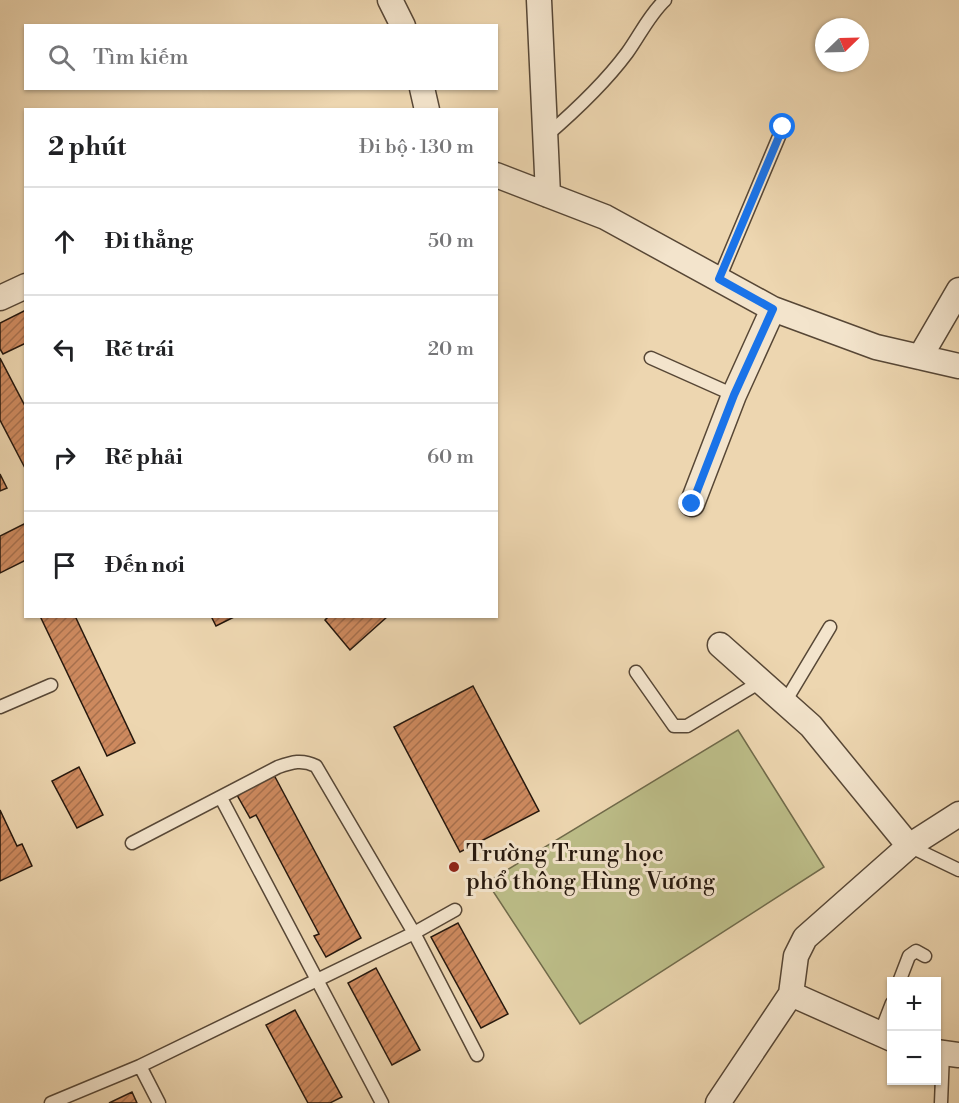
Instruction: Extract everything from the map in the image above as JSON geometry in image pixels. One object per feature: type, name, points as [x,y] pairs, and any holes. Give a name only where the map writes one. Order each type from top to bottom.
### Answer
[{"type":"street","points":[[390,0],[402,24]]},
{"type":"street","points":[[539,0],[548,195]]},
{"type":"street","points":[[423,90],[427,108]]},
{"type":"street","points":[[498,176],[605,217],[773,309],[838,336],[959,366]]},
{"type":"street","points":[[0,298],[24,287]]},
{"type":"street","points":[[920,357],[959,290]]},
{"type":"street","points":[[692,504],[734,395],[773,309]]},
{"type":"street","points":[[720,645],[811,726],[909,846]]},
{"type":"street","points":[[718,1103],[791,994],[796,956],[805,938],[909,846],[959,814]]},
{"type":"street","points":[[791,994],[886,1036]]},
{"type":"lane","points":[[546,137],[581,105],[619,62],[651,15],[665,0]]},
{"type":"lane","points":[[719,279],[783,127]]},
{"type":"lane","points":[[651,358],[734,395]]},
{"type":"lane","points":[[785,702],[830,627]]},
{"type":"lane","points":[[636,672],[674,726],[680,727],[687,726],[762,681]]},
{"type":"lane","points":[[0,707],[51,684]]},
{"type":"lane","points":[[132,843],[278,766],[295,761],[307,761],[316,766],[414,933],[477,1055]]},
{"type":"lane","points":[[221,798],[319,979],[382,1103]]},
{"type":"lane","points":[[909,846],[959,870]]},
{"type":"lane","points":[[51,1103],[140,1066],[414,933],[454,910]]},
{"type":"lane","points":[[901,977],[909,956],[916,951],[925,956]]},
{"type":"lane","points":[[941,1103],[946,1053]]},
{"type":"lane","points":[[140,1066],[159,1103]]},
{"type":"green space","points":[[738,730],[824,867],[580,1024],[487,882]]},
{"type":"building","points":[[24,311],[24,344],[3,354],[0,349],[0,323]]},
{"type":"building","points":[[0,358],[24,404],[24,466],[0,420]]},
{"type":"building","points":[[0,474],[7,488],[0,491]]},
{"type":"building","points":[[24,524],[24,561],[0,573],[0,536]]},
{"type":"building","points":[[41,618],[76,618],[135,743],[107,756]]},
{"type":"building","points":[[212,618],[232,618],[216,626]]},
{"type":"building","points":[[327,618],[386,618],[350,650],[325,620]]},
{"type":"building","points":[[473,686],[539,811],[460,852],[394,727]]},
{"type":"building","points":[[79,767],[103,815],[77,828],[52,781]]},
{"type":"building","points":[[274,775],[361,938],[326,957],[314,936],[319,934],[256,815],[250,818],[237,795]]},
{"type":"building","points":[[0,810],[17,846],[22,844],[32,866],[0,881]]},
{"type":"building","points":[[458,923],[508,1014],[481,1028],[431,937]]},
{"type":"building","points":[[376,968],[420,1050],[392,1065],[348,983]]},
{"type":"building","points":[[295,1010],[342,1097],[330,1103],[308,1103],[266,1025]]},
{"type":"building","points":[[132,1092],[137,1103],[109,1103]]},
{"type":"place","name":"Trường Trung học phổ thông Hùng Vương","points":[[454,867]]},
{"type":"route","points":[[692,504],[734,395],[773,309],[719,279],[783,127]]}]
